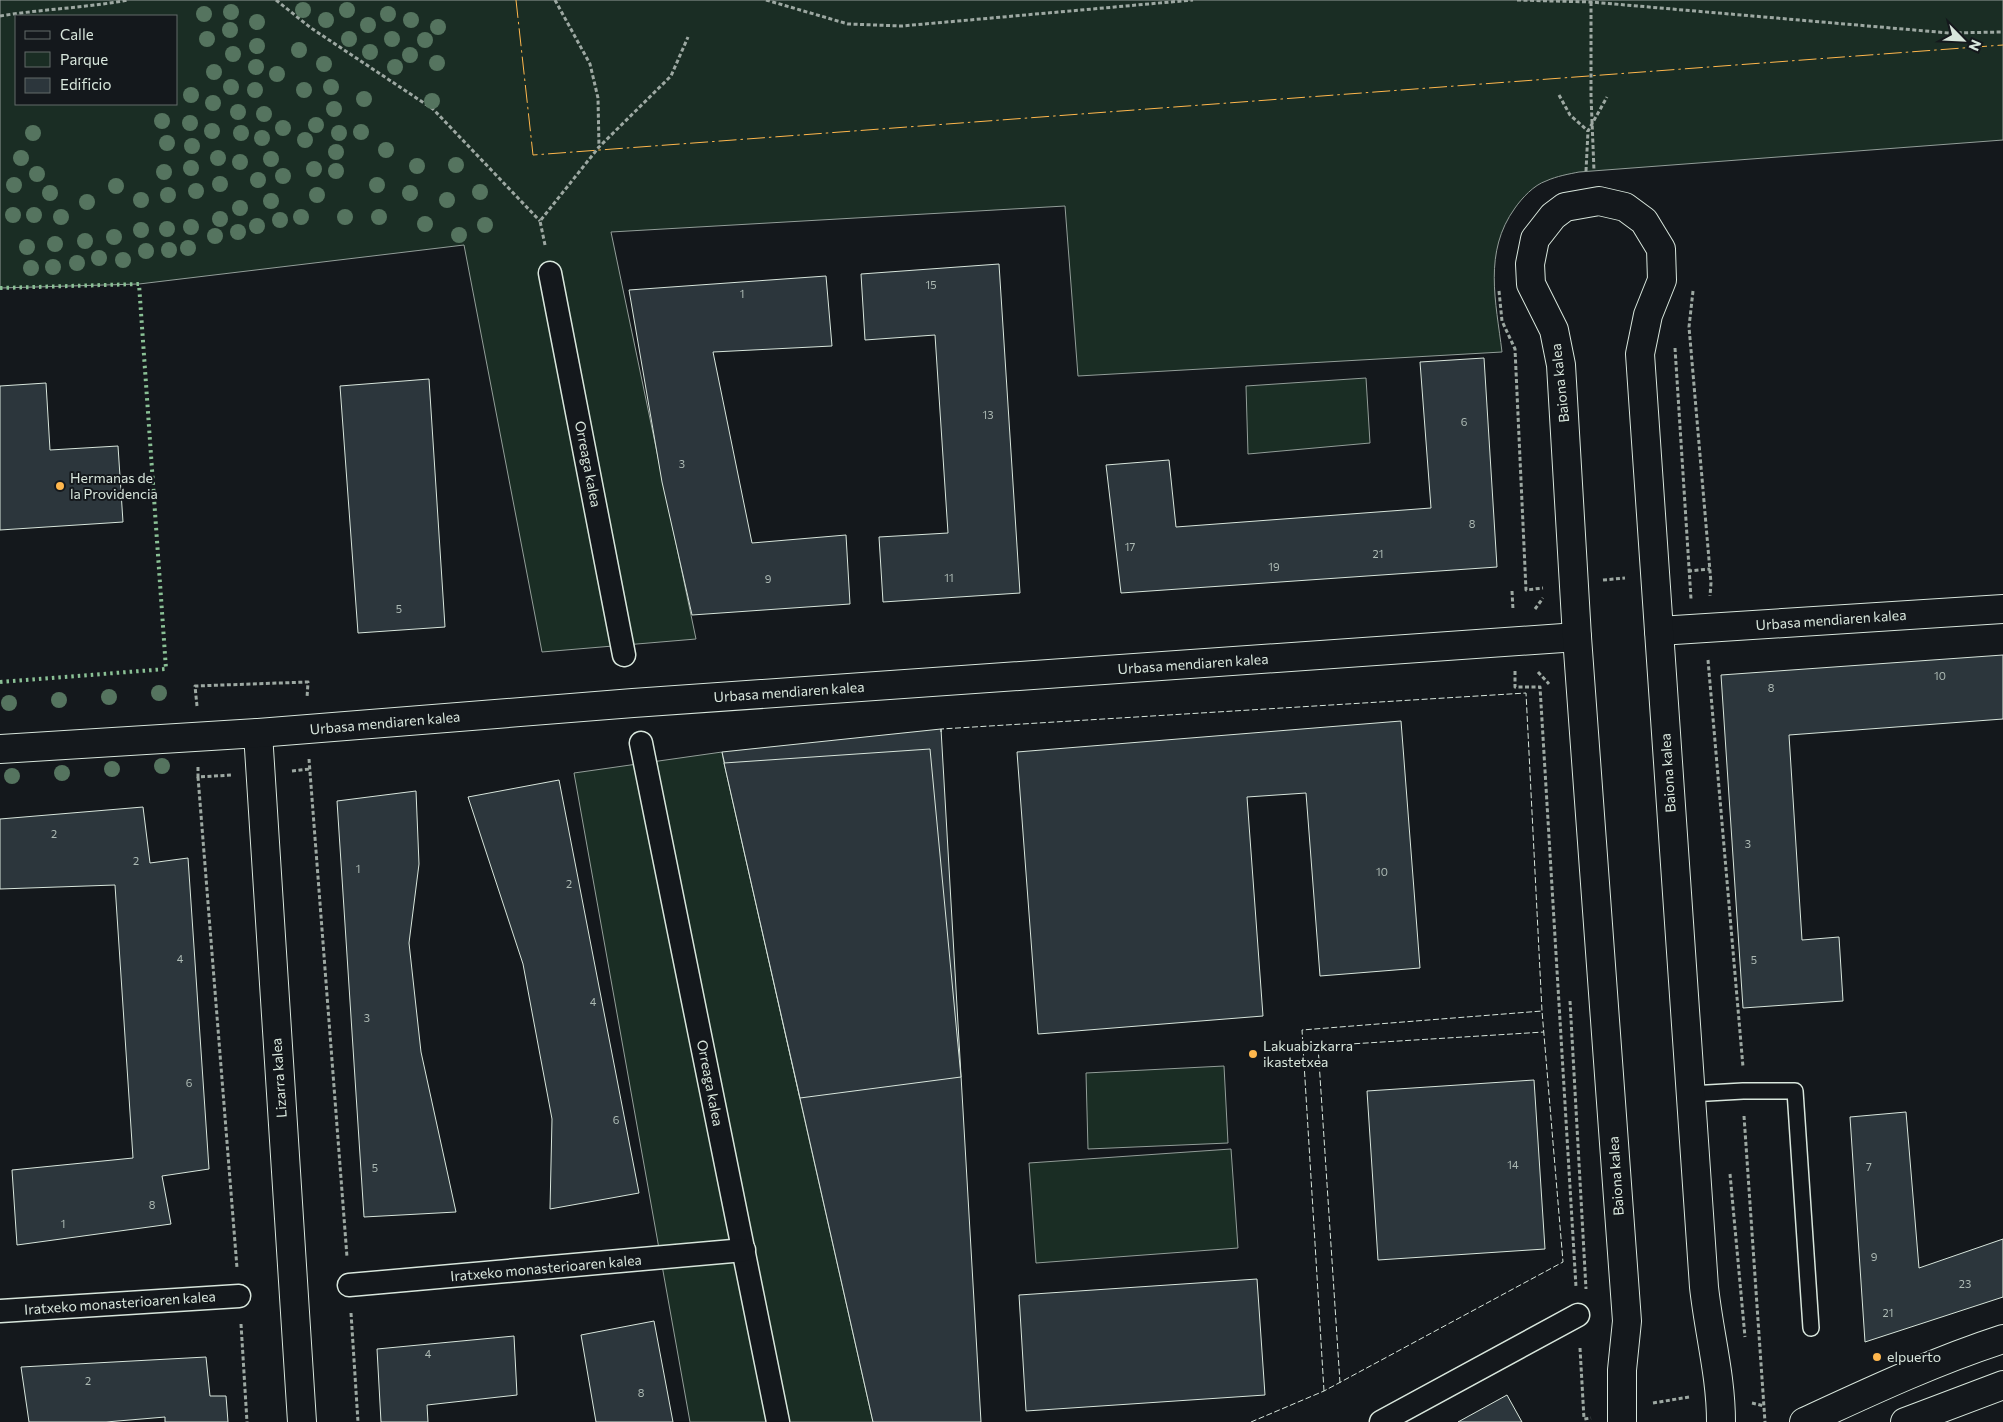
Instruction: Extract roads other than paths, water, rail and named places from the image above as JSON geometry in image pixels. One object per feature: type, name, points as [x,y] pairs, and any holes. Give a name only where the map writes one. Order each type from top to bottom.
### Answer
[{"type":"street","name":"Baiona kalea","points":[[1622,1422],[1622,1370],[1626,1321],[1577,637],[1561,365],[1554,330],[1531,284],[1530,264],[1535,239],[1553,216],[1565,207],[1599,201],[1625,207],[1644,221],[1661,249],[1662,280],[1648,315],[1640,354],[1704,1287],[1708,1325],[1721,1396],[1721,1422]]},
{"type":"street","name":"Orreaga kalea","points":[[550,273],[624,655]]},
{"type":"street","name":"Urbasa mendiaren kalea","points":[[1658,631],[2003,608]]},
{"type":"street","name":"Urbasa mendiaren kalea","points":[[0,749],[258,733],[633,703],[1577,637]]},
{"type":"street","name":"Lizarra kalea","points":[[258,733],[302,1422]]},
{"type":"street","name":"Orreaga kalea","points":[[641,743],[778,1422]]},
{"type":"street","name":"Iratxeko monasterioaren kalea","points":[[349,1285],[744,1250]]},
{"type":"street","name":"Iratxeko monasterioaren kalea","points":[[0,1310],[239,1296]]},
{"type":"street","points":[[1381,1422],[1578,1315]]},
{"type":"street","points":[[1804,1422],[1962,1353],[2003,1339]]},
{"type":"street","points":[[1905,1422],[2003,1385]]},
{"type":"lane","points":[[1690,1094],[1795,1091],[1811,1328]]},
{"type":"place","name":"Hermanas de la Providencia","points":[[60,486]]},
{"type":"place","name":"Lakuabizkarra ikastetxea","points":[[1253,1054]]},
{"type":"place","name":"elpuerto","points":[[1877,1357]]}]
